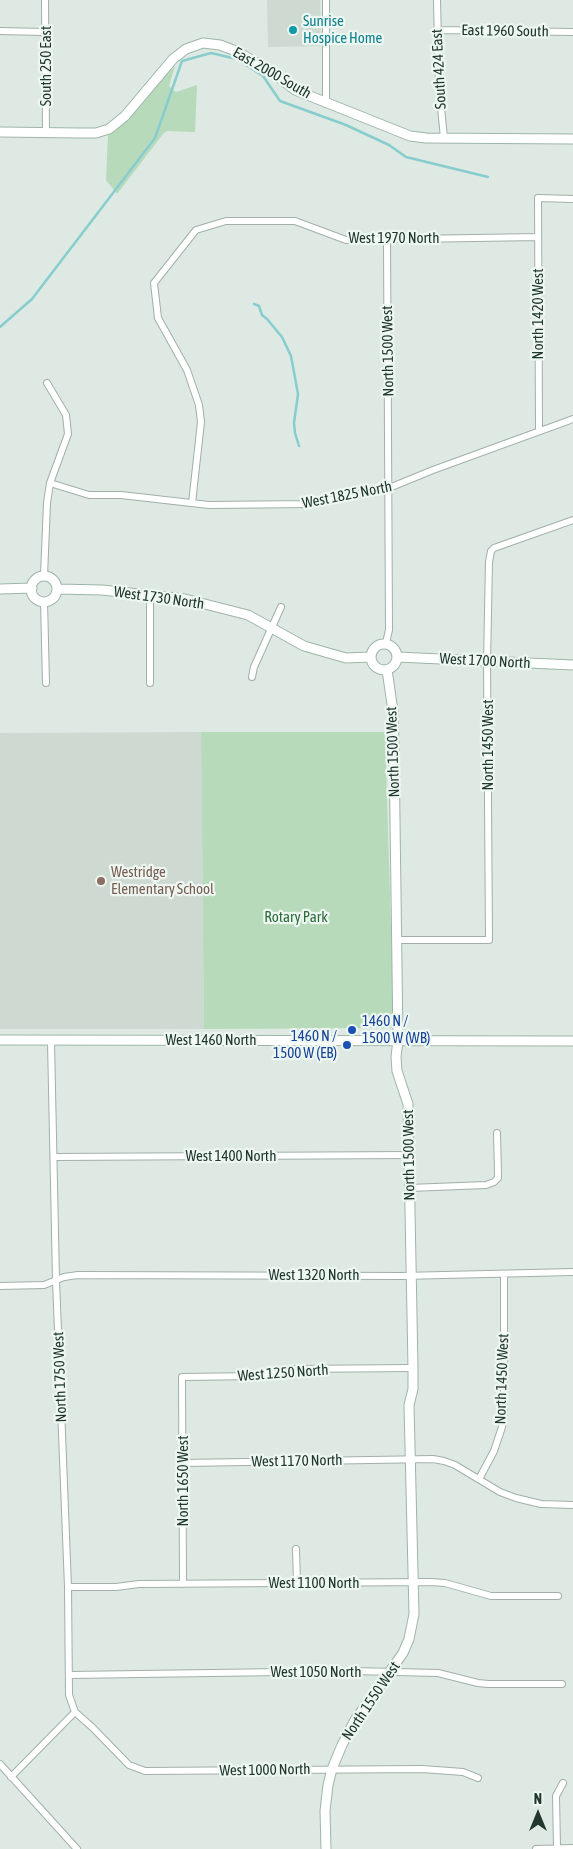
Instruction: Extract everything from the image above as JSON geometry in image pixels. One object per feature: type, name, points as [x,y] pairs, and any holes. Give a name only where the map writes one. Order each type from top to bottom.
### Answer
[{"type":"street","name":"South 250 East","points":[[45,0],[46,133]]},
{"type":"street","points":[[326,0],[326,104]]},
{"type":"street","name":"South 424 East","points":[[437,0],[437,30],[444,138]]},
{"type":"street","name":"East 1960 South","points":[[437,30],[573,32]]},
{"type":"street","points":[[0,31],[46,32]]},
{"type":"street","name":"East 2000 South","points":[[0,132],[96,133],[109,129],[125,116],[173,59],[186,49],[203,44],[220,45],[236,50],[269,70],[295,90],[410,136],[426,138],[573,139]]},
{"type":"street","name":"North 1420 West","points":[[539,431],[538,198],[573,199]]},
{"type":"street","name":"West 1970 North","points":[[192,503],[200,422],[199,405],[187,370],[158,318],[154,283],[196,230],[226,221],[295,221],[346,240],[538,237]]},
{"type":"street","name":"North 1500 West","points":[[386,239],[389,488],[389,630],[386,643]]},
{"type":"street","points":[[44,576],[47,503],[50,483],[68,434],[66,415],[47,383]]},
{"type":"street","name":"West 1825 North","points":[[50,483],[89,494],[121,495],[209,505],[310,504],[389,488],[573,419]]},
{"type":"street","name":"North 1450 West","points":[[397,940],[489,940],[487,662],[489,562],[491,551],[494,548],[573,520]]},
{"type":"street","points":[[44,576],[54,580],[57,589],[53,598],[44,601],[35,598],[32,588],[35,580],[44,576]]},
{"type":"street","points":[[0,589],[32,588]]},
{"type":"street","name":"West 1730 North","points":[[57,589],[102,590],[185,598],[248,615],[304,646],[346,658],[370,657]]},
{"type":"street","points":[[150,595],[150,683]]},
{"type":"street","points":[[44,601],[46,683]]},
{"type":"street","points":[[252,677],[254,667],[281,607]]},
{"type":"street","points":[[381,643],[386,643],[394,648],[397,657],[394,665],[387,670],[382,670],[373,666],[370,657],[373,648],[381,643]]},
{"type":"street","name":"West 1700 North","points":[[397,657],[573,666]]},
{"type":"street","name":"North 1500 West","points":[[387,670],[393,711],[394,746],[398,1040],[396,1057],[397,1071],[408,1104],[413,1368],[413,1389],[409,1405],[415,1582]]},
{"type":"street","name":"West 1460 North","points":[[0,1040],[573,1041]]},
{"type":"street","name":"North 1750 West","points":[[51,1040],[56,1280],[68,1587],[69,1695],[75,1712]]},
{"type":"street","points":[[409,1188],[486,1185],[494,1182],[498,1178],[497,1133]]},
{"type":"street","name":"West 1400 North","points":[[54,1157],[409,1155]]},
{"type":"street","name":"West 1320 North","points":[[0,1286],[44,1285],[64,1277],[87,1275],[411,1276],[573,1272]]},
{"type":"street","name":"North 1450 West","points":[[478,1479],[494,1451],[504,1411],[504,1274]]},
{"type":"street","name":"West 1250 North","points":[[182,1377],[258,1376],[293,1369],[413,1368]]},
{"type":"street","name":"North 1650 West","points":[[182,1377],[183,1584]]},
{"type":"street","name":"West 1170 North","points":[[183,1463],[444,1461],[500,1492],[516,1498],[541,1504],[573,1505]]},
{"type":"street","points":[[296,1549],[297,1583]]},
{"type":"street","name":"West 1100 North","points":[[68,1587],[415,1582],[445,1583],[491,1596],[558,1596]]},
{"type":"street","name":"North 1550 West","points":[[326,1849],[326,1811],[328,1785],[332,1770],[355,1720],[390,1673],[402,1653],[412,1626],[415,1582]]},
{"type":"street","name":"West 1050 North","points":[[70,1675],[353,1671],[438,1673],[488,1684],[562,1684]]},
{"type":"street","points":[[11,1777],[75,1712]]},
{"type":"street","name":"West 1000 North","points":[[75,1712],[129,1765],[145,1772],[430,1769],[463,1772],[478,1778]]},
{"type":"street","points":[[0,1764],[77,1849]]},
{"type":"street","points":[[557,1848],[556,1796],[563,1782]]},
{"type":"street","points":[[536,1849],[573,1848]]},
{"type":"shaded area","points":[[267,0],[320,0],[321,46],[268,47]]},
{"type":"shaded area","name":"Westridge Elementary School","points":[[201,732],[204,1029],[0,1029],[0,733]]},
{"type":"green space","points":[[175,66],[169,86],[176,92],[197,85],[195,132],[167,131],[163,134],[117,194],[106,180],[108,136]]},
{"type":"green space","name":"Rotary Park","points":[[201,732],[385,732],[394,1028],[204,1029]]},
{"type":"waterway","points":[[0,327],[32,299],[155,138],[182,61],[211,53],[237,59],[263,76],[280,101],[346,125],[389,145],[406,157],[488,177]]},
{"type":"waterway","points":[[254,304],[259,306],[262,315],[282,337],[291,356],[298,394],[294,423],[299,446]]},
{"type":"place","name":"Sunrise Hospice Home","points":[[293,30]]},
{"type":"place","name":"Westridge Elementary School","points":[[101,881]]},
{"type":"place","name":"1460 N / 1500 W (WB)","points":[[352,1030]]},
{"type":"place","name":"1460 N / 1500 W (EB)","points":[[347,1045]]}]
